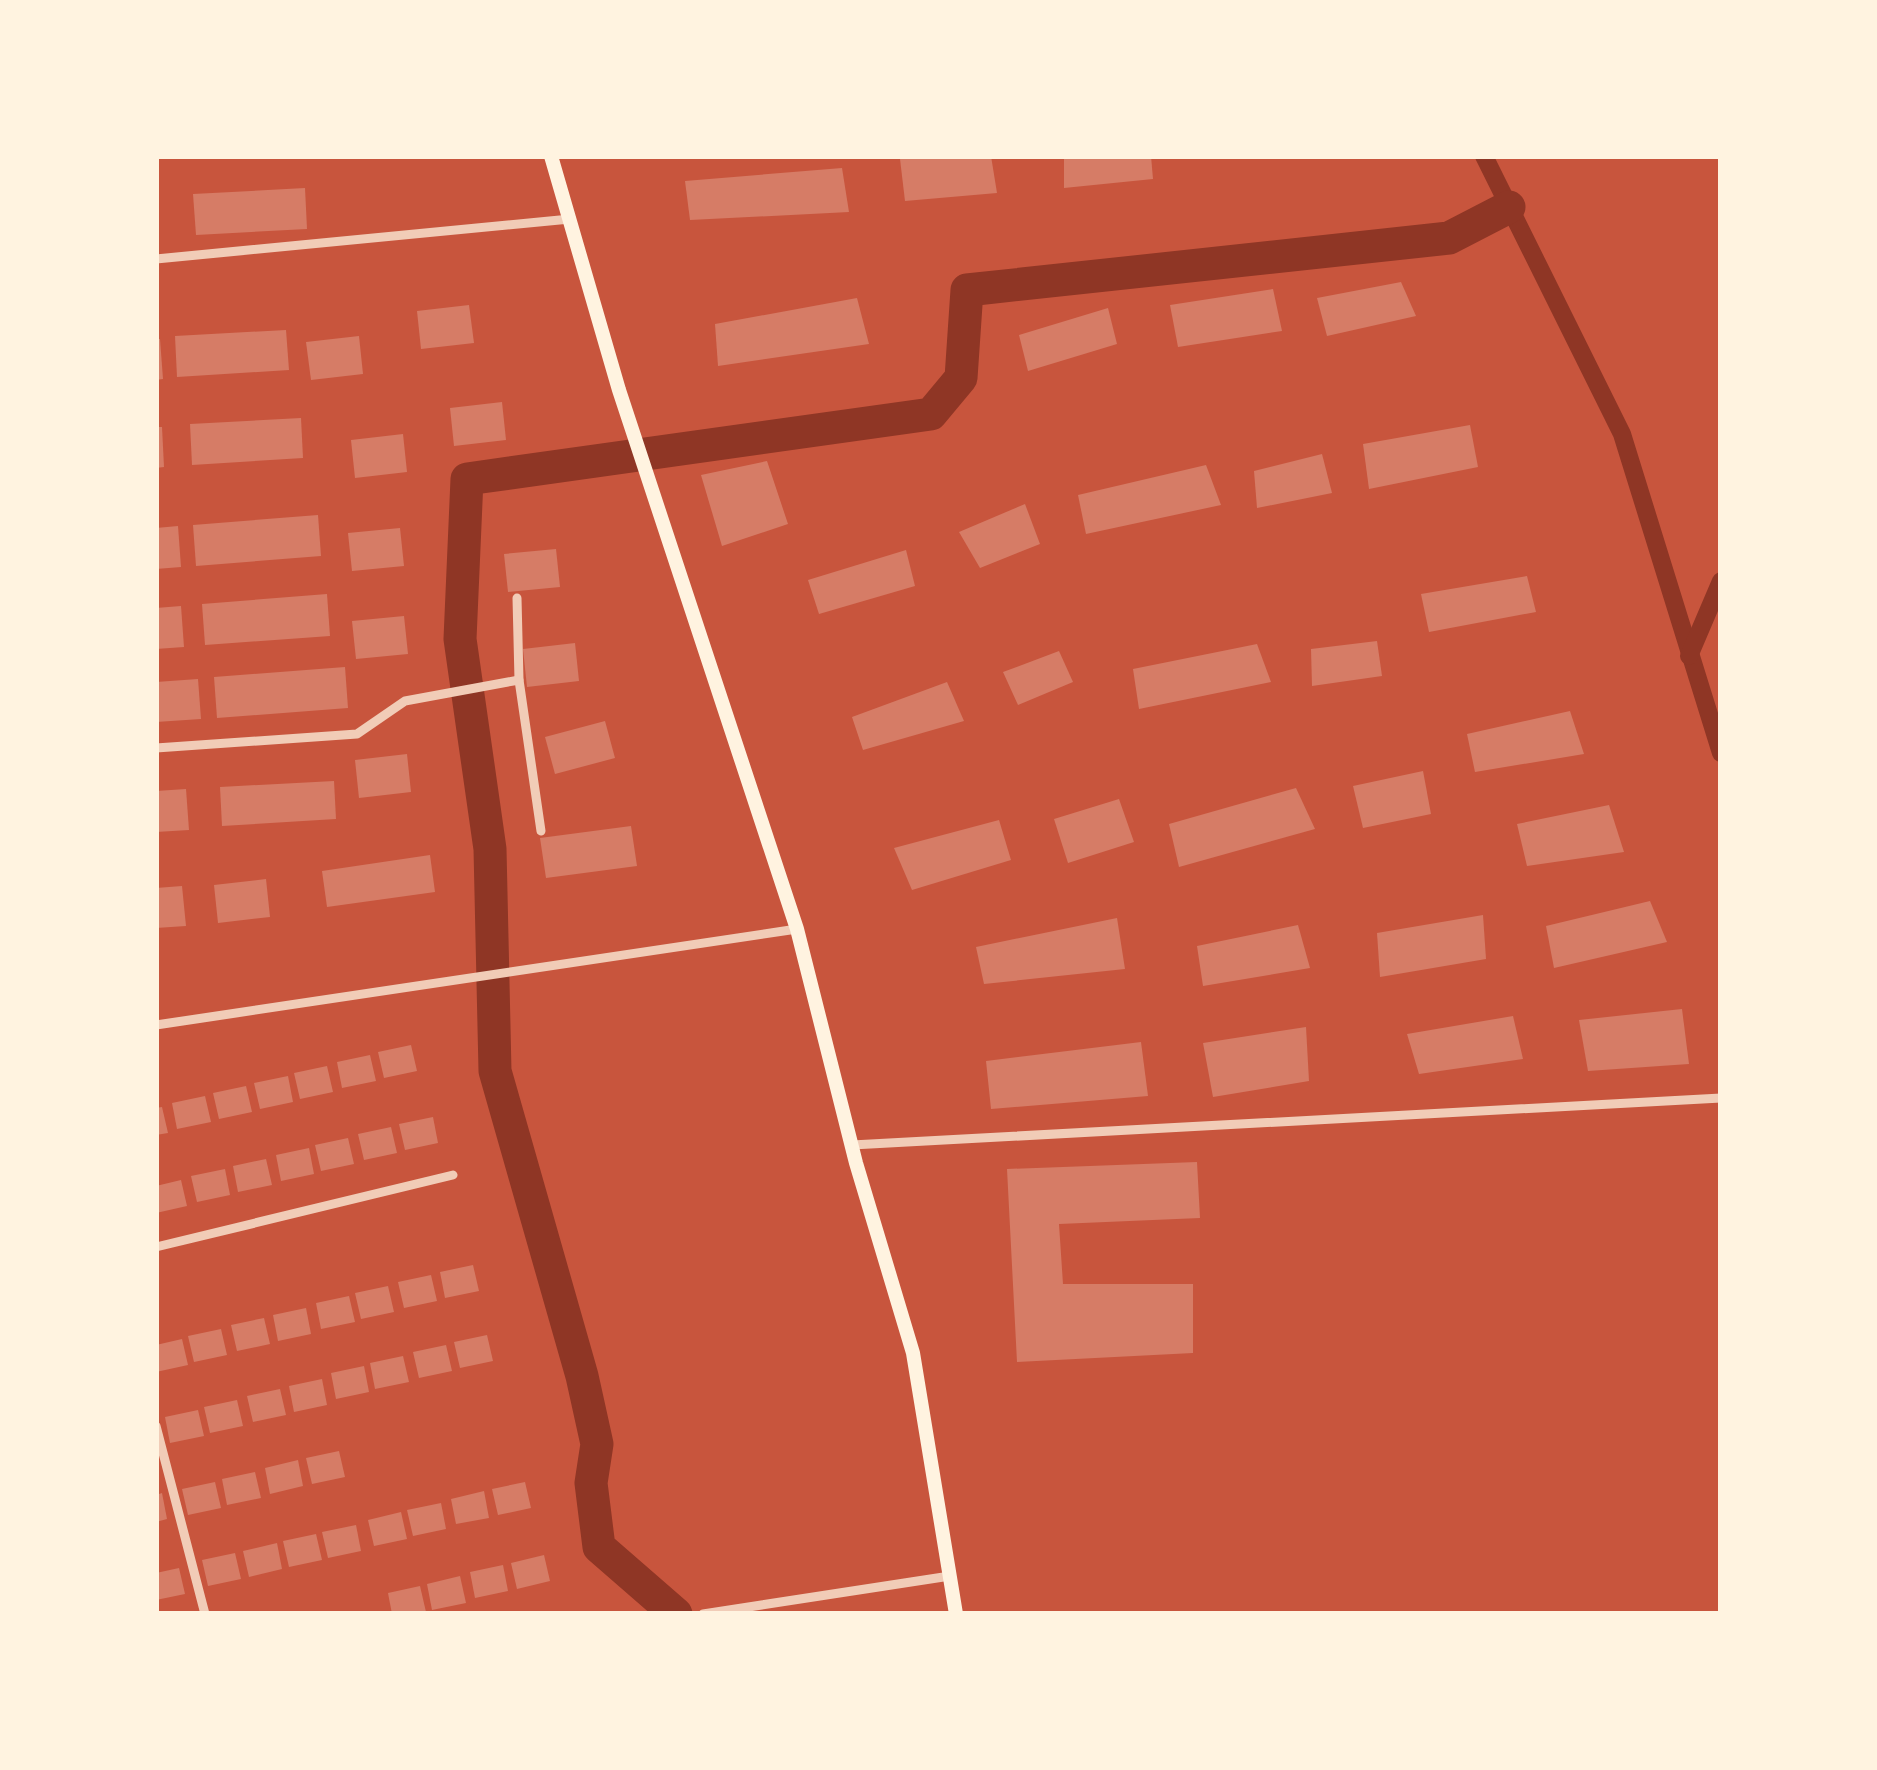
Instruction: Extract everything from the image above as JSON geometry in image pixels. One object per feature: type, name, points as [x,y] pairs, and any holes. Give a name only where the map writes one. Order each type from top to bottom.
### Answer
[{"type":"main road","points":[[550,156],[620,390],[796,929],[913,1353],[956,1614]]},
{"type":"street","points":[[156,259],[570,219]]},
{"type":"street","points":[[517,598],[519,680],[541,831]]},
{"type":"street","points":[[156,748],[357,734],[412,700],[519,680]]},
{"type":"street","points":[[156,1024],[796,929]]},
{"type":"street","points":[[852,1145],[1721,1098]]},
{"type":"street","points":[[156,1247],[453,1175]]},
{"type":"street","points":[[156,1426],[205,1614]]},
{"type":"street","points":[[704,1614],[950,1576]]},
{"type":"building","points":[[991,156],[997,193],[905,201],[900,159]]},
{"type":"building","points":[[1064,156],[1151,156],[1153,179],[1064,188]]},
{"type":"building","points":[[842,168],[849,212],[690,220],[685,181]]},
{"type":"building","points":[[305,188],[307,229],[196,235],[193,194]]},
{"type":"building","points":[[1401,282],[1416,316],[1327,336],[1317,298]]},
{"type":"building","points":[[1273,289],[1282,331],[1178,347],[1170,305]]},
{"type":"building","points":[[857,298],[869,344],[718,366],[715,324]]},
{"type":"building","points":[[469,305],[474,343],[421,349],[417,311]]},
{"type":"building","points":[[1108,308],[1117,344],[1028,371],[1019,335]]},
{"type":"building","points":[[286,330],[289,370],[177,377],[175,336]]},
{"type":"building","points":[[359,336],[363,374],[311,380],[306,342]]},
{"type":"building","points":[[156,339],[160,339],[163,379],[156,380]]},
{"type":"building","points":[[502,402],[506,440],[454,446],[450,408]]},
{"type":"building","points":[[301,418],[303,458],[192,465],[190,424]]},
{"type":"building","points":[[1470,425],[1478,467],[1369,489],[1363,444]]},
{"type":"building","points":[[156,427],[162,427],[164,467],[156,468]]},
{"type":"building","points":[[403,434],[407,472],[355,478],[351,440]]},
{"type":"building","points":[[1322,454],[1332,493],[1257,508],[1254,471]]},
{"type":"building","points":[[767,461],[788,524],[722,546],[701,475]]},
{"type":"building","points":[[1206,465],[1221,505],[1086,534],[1078,495]]},
{"type":"building","points":[[1025,504],[1040,544],[980,568],[959,532]]},
{"type":"building","points":[[318,515],[321,556],[196,566],[193,525]]},
{"type":"building","points":[[178,526],[181,567],[156,569],[156,528]]},
{"type":"building","points":[[400,528],[404,566],[352,571],[348,533]]},
{"type":"building","points":[[556,549],[560,587],[508,592],[504,554]]},
{"type":"building","points":[[906,550],[915,586],[819,614],[808,580]]},
{"type":"building","points":[[1527,576],[1536,612],[1429,632],[1421,594]]},
{"type":"building","points":[[327,594],[330,636],[205,645],[202,604]]},
{"type":"building","points":[[181,606],[184,647],[156,649],[156,608]]},
{"type":"building","points":[[404,616],[408,654],[356,659],[352,621]]},
{"type":"building","points":[[1377,641],[1382,676],[1312,686],[1311,649]]},
{"type":"building","points":[[575,643],[579,681],[527,687],[523,649]]},
{"type":"building","points":[[1257,644],[1271,682],[1139,709],[1133,669]]},
{"type":"building","points":[[1059,651],[1073,682],[1018,705],[1003,672]]},
{"type":"building","points":[[345,667],[348,708],[217,718],[214,677]]},
{"type":"building","points":[[198,679],[201,719],[156,722],[156,682]]},
{"type":"building","points":[[947,682],[964,721],[863,750],[852,717]]},
{"type":"building","points":[[1570,711],[1584,754],[1475,772],[1467,734]]},
{"type":"building","points":[[605,721],[615,758],[555,774],[545,737]]},
{"type":"building","points":[[407,754],[411,792],[359,798],[355,760]]},
{"type":"building","points":[[1423,771],[1431,814],[1363,828],[1353,786]]},
{"type":"building","points":[[334,781],[336,819],[222,826],[220,787]]},
{"type":"building","points":[[1296,788],[1315,829],[1179,867],[1169,824]]},
{"type":"building","points":[[186,789],[189,830],[156,832],[156,791]]},
{"type":"building","points":[[1119,799],[1134,842],[1068,863],[1054,819]]},
{"type":"building","points":[[1609,805],[1624,852],[1527,866],[1517,824]]},
{"type":"building","points":[[999,820],[1011,860],[912,890],[894,848]]},
{"type":"building","points":[[631,826],[637,866],[546,878],[540,838]]},
{"type":"building","points":[[430,855],[435,892],[327,907],[322,871]]},
{"type":"building","points":[[266,879],[270,917],[218,923],[214,885]]},
{"type":"building","points":[[182,886],[186,926],[156,928],[156,888]]},
{"type":"building","points":[[1650,901],[1667,942],[1554,968],[1546,926]]},
{"type":"building","points":[[1483,915],[1486,959],[1380,977],[1377,933]]},
{"type":"building","points":[[1117,918],[1125,969],[984,984],[976,947]]},
{"type":"building","points":[[1298,925],[1310,968],[1203,986],[1197,946]]},
{"type":"building","points":[[1682,1009],[1689,1064],[1588,1071],[1579,1020]]},
{"type":"building","points":[[1513,1016],[1523,1059],[1419,1074],[1407,1034]]},
{"type":"building","points":[[1306,1027],[1309,1081],[1213,1097],[1203,1043]]},
{"type":"building","points":[[1141,1042],[1148,1096],[991,1109],[986,1061]]},
{"type":"building","points":[[411,1045],[417,1071],[384,1078],[378,1052]]},
{"type":"building","points":[[370,1055],[376,1081],[342,1088],[337,1062]]},
{"type":"building","points":[[327,1066],[333,1092],[300,1099],[294,1073]]},
{"type":"building","points":[[288,1076],[293,1102],[260,1109],[254,1083]]},
{"type":"building","points":[[246,1086],[252,1112],[219,1119],[213,1093]]},
{"type":"building","points":[[205,1096],[211,1122],[177,1129],[172,1103]]},
{"type":"building","points":[[162,1107],[168,1133],[156,1135],[156,1108]]},
{"type":"building","points":[[433,1117],[438,1143],[405,1150],[399,1124]]},
{"type":"building","points":[[391,1127],[397,1153],[364,1160],[358,1134]]},
{"type":"building","points":[[348,1138],[354,1164],[321,1171],[315,1145]]},
{"type":"building","points":[[309,1148],[314,1174],[281,1181],[276,1155]]},
{"type":"building","points":[[266,1159],[272,1185],[238,1192],[233,1166]]},
{"type":"building","points":[[1197,1162],[1200,1218],[1059,1224],[1063,1284],[1193,1284],[1193,1353],[1017,1362],[1007,1169]]},
{"type":"building","points":[[225,1169],[230,1195],[197,1202],[191,1176]]},
{"type":"building","points":[[181,1180],[187,1206],[156,1213],[156,1186]]},
{"type":"building","points":[[473,1265],[479,1291],[445,1298],[440,1272]]},
{"type":"building","points":[[431,1275],[437,1301],[404,1308],[398,1282]]},
{"type":"building","points":[[388,1286],[394,1312],[361,1319],[355,1293]]},
{"type":"building","points":[[349,1296],[355,1322],[321,1329],[316,1303]]},
{"type":"building","points":[[306,1308],[311,1334],[278,1341],[273,1315]]},
{"type":"building","points":[[264,1318],[270,1344],[237,1351],[231,1325]]},
{"type":"building","points":[[221,1329],[227,1355],[194,1362],[188,1336]]},
{"type":"building","points":[[487,1335],[493,1361],[460,1368],[454,1342]]},
{"type":"building","points":[[182,1339],[188,1365],[156,1372],[156,1345]]},
{"type":"building","points":[[446,1345],[452,1371],[419,1378],[413,1352]]},
{"type":"building","points":[[403,1356],[409,1382],[375,1389],[370,1363]]},
{"type":"building","points":[[364,1366],[369,1392],[336,1399],[331,1373]]},
{"type":"building","points":[[322,1379],[327,1405],[294,1412],[289,1386]]},
{"type":"building","points":[[280,1389],[286,1415],[253,1422],[247,1396]]},
{"type":"building","points":[[237,1400],[243,1426],[210,1433],[204,1407]]},
{"type":"building","points":[[198,1410],[204,1436],[170,1443],[165,1417]]},
{"type":"building","points":[[339,1451],[345,1477],[312,1484],[306,1458]]},
{"type":"building","points":[[298,1460],[303,1486],[270,1494],[265,1468]]},
{"type":"building","points":[[255,1472],[261,1498],[227,1505],[222,1479]]},
{"type":"building","points":[[215,1482],[221,1508],[188,1515],[182,1489]]},
{"type":"building","points":[[525,1482],[531,1508],[498,1515],[492,1489]]},
{"type":"building","points":[[484,1491],[489,1518],[456,1524],[451,1499]]},
{"type":"building","points":[[162,1493],[167,1519],[156,1522],[156,1495]]},
{"type":"building","points":[[441,1503],[446,1529],[413,1536],[407,1510]]},
{"type":"building","points":[[401,1512],[407,1539],[374,1546],[368,1520]]},
{"type":"building","points":[[356,1525],[361,1551],[328,1558],[322,1532]]},
{"type":"building","points":[[316,1534],[322,1560],[289,1567],[283,1541]]},
{"type":"building","points":[[277,1543],[282,1569],[249,1577],[243,1551]]},
{"type":"building","points":[[235,1553],[241,1579],[208,1586],[202,1560]]},
{"type":"building","points":[[544,1555],[550,1581],[517,1589],[511,1563]]},
{"type":"building","points":[[503,1565],[508,1591],[475,1598],[470,1572]]},
{"type":"building","points":[[179,1568],[185,1594],[156,1600],[156,1573]]},
{"type":"building","points":[[460,1576],[466,1603],[432,1610],[427,1584]]},
{"type":"building","points":[[420,1586],[426,1612],[392,1614],[388,1593]]},
{"type":"waterway","points":[[1484,156],[1622,434],[1721,753]]},
{"type":"waterway","points":[[676,1614],[599,1547],[591,1483],[597,1444],[495,1071],[490,849],[460,639],[467,479],[931,414],[961,378],[967,290],[1449,238],[1509,207]]},
{"type":"waterway","points":[[1689,656],[1721,581]]}]
